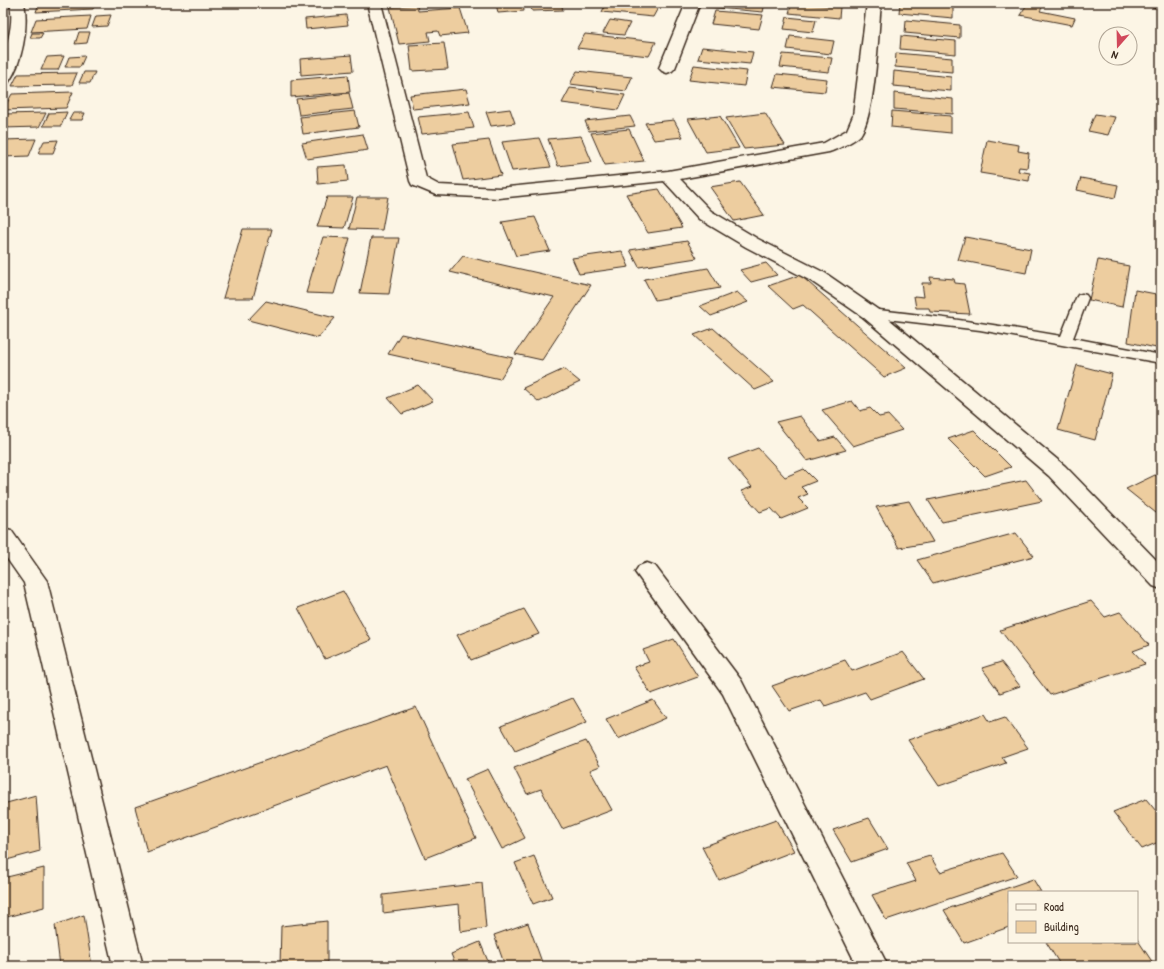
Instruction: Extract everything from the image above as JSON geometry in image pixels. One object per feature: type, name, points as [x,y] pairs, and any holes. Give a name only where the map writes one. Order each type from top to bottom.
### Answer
[{"type":"street","points":[[3,80],[13,54],[20,14],[17,3]]},
{"type":"street","points":[[374,3],[418,181],[436,190],[499,193],[668,176],[829,147],[854,133],[861,116],[874,3]]},
{"type":"street","points":[[667,68],[693,3]]},
{"type":"street","points":[[1157,3],[1161,4]]},
{"type":"street","points":[[668,176],[705,215],[752,243],[818,277],[870,313],[1057,471],[1161,580]]},
{"type":"street","points":[[3,536],[35,581],[128,966]]},
{"type":"street","points":[[647,572],[732,687],[873,966]]},
{"type":"lane","points":[[1066,340],[1082,298]]},
{"type":"lane","points":[[870,313],[927,318],[1066,340],[1161,359]]},
{"type":"building","points":[[39,3],[95,3],[93,9],[36,12]]},
{"type":"building","points":[[496,3],[523,3],[524,11],[498,13]]},
{"type":"building","points":[[530,3],[561,3],[563,10],[532,11]]},
{"type":"building","points":[[606,3],[630,3],[659,6],[653,17],[602,12]]},
{"type":"building","points":[[707,3],[765,3],[763,12],[706,7]]},
{"type":"building","points":[[792,3],[840,7],[839,18],[789,13]]},
{"type":"building","points":[[900,3],[953,5],[953,18],[899,13]]},
{"type":"building","points":[[1028,3],[1045,3],[1040,11],[1075,18],[1072,25],[1020,15]]},
{"type":"building","points":[[417,5],[418,11],[460,8],[468,33],[440,36],[438,31],[428,32],[430,41],[399,44],[390,7]]},
{"type":"building","points":[[715,11],[763,15],[759,29],[711,24]]},
{"type":"building","points":[[111,15],[107,26],[92,27],[96,16]]},
{"type":"building","points":[[346,15],[348,25],[306,29],[305,19]]},
{"type":"building","points":[[91,16],[87,29],[31,32],[36,19]]},
{"type":"building","points":[[787,17],[816,20],[813,32],[784,29]]},
{"type":"building","points":[[610,20],[630,23],[624,35],[603,33]]},
{"type":"building","points":[[906,20],[960,25],[960,38],[905,33]]},
{"type":"building","points":[[79,32],[90,32],[87,43],[75,44]]},
{"type":"building","points":[[32,33],[43,33],[40,38],[30,38]]},
{"type":"building","points":[[585,34],[656,42],[649,56],[577,48]]},
{"type":"building","points":[[790,36],[834,41],[831,54],[787,49]]},
{"type":"building","points":[[901,36],[956,41],[956,54],[900,49]]},
{"type":"building","points":[[444,43],[448,69],[412,71],[409,45]]},
{"type":"building","points":[[702,47],[753,52],[750,64],[698,59]]},
{"type":"building","points":[[896,53],[952,58],[952,72],[895,67]]},
{"type":"building","points":[[783,54],[832,58],[829,72],[780,67]]},
{"type":"building","points":[[351,55],[353,71],[301,75],[300,59]]},
{"type":"building","points":[[64,56],[58,70],[41,70],[47,57]]},
{"type":"building","points":[[85,56],[80,67],[65,67],[69,57]]},
{"type":"building","points":[[694,65],[747,71],[744,86],[689,80]]},
{"type":"building","points":[[577,71],[632,77],[626,91],[570,84]]},
{"type":"building","points":[[894,71],[951,77],[951,91],[893,86]]},
{"type":"building","points":[[84,72],[95,72],[90,83],[79,83]]},
{"type":"building","points":[[77,73],[72,85],[12,86],[18,74]]},
{"type":"building","points":[[777,74],[827,79],[825,92],[773,87]]},
{"type":"building","points":[[348,75],[350,92],[291,97],[291,80]]},
{"type":"building","points":[[570,88],[625,95],[618,110],[562,103]]},
{"type":"building","points":[[466,89],[470,103],[413,109],[410,95]]},
{"type":"building","points":[[73,92],[66,108],[3,110],[12,94]]},
{"type":"building","points":[[349,93],[353,109],[299,115],[296,99]]},
{"type":"building","points":[[894,93],[953,99],[953,114],[894,109]]},
{"type":"building","points":[[510,109],[515,123],[491,126],[486,112]]},
{"type":"building","points":[[355,111],[359,127],[303,134],[300,117]]},
{"type":"building","points":[[892,111],[951,116],[951,133],[891,127]]},
{"type":"building","points":[[67,112],[61,126],[43,126],[49,113]]},
{"type":"building","points":[[469,112],[474,128],[422,134],[418,117]]},
{"type":"building","points":[[46,113],[39,127],[3,128],[3,114]]},
{"type":"building","points":[[73,113],[85,113],[82,120],[69,120]]},
{"type":"building","points":[[765,113],[785,145],[744,149],[726,118]]},
{"type":"building","points":[[1095,114],[1115,117],[1108,135],[1088,131]]},
{"type":"building","points":[[630,116],[635,126],[589,131],[585,121]]},
{"type":"building","points":[[720,116],[739,148],[706,152],[688,119]]},
{"type":"building","points":[[674,120],[683,137],[654,140],[645,123]]},
{"type":"building","points":[[629,129],[644,161],[605,165],[591,133]]},
{"type":"building","points":[[363,134],[368,150],[307,159],[302,143]]},
{"type":"building","points":[[581,136],[592,162],[558,166],[548,139]]},
{"type":"building","points":[[539,138],[551,167],[512,171],[502,142]]},
{"type":"building","points":[[36,139],[29,156],[3,157],[3,140]]},
{"type":"building","points":[[58,140],[53,153],[38,153],[44,141]]},
{"type":"building","points":[[489,140],[501,175],[463,180],[453,144]]},
{"type":"building","points":[[987,140],[1019,145],[1018,151],[1029,153],[1027,168],[1019,167],[1018,171],[1030,173],[1029,181],[980,173]]},
{"type":"building","points":[[346,165],[348,181],[318,184],[317,167]]},
{"type":"building","points":[[1081,178],[1118,185],[1115,198],[1077,190]]},
{"type":"building","points":[[740,182],[764,215],[734,221],[710,187]]},
{"type":"building","points":[[659,189],[682,228],[648,233],[626,194]]},
{"type":"building","points":[[327,197],[353,197],[344,228],[317,227]]},
{"type":"building","points":[[357,197],[388,197],[382,230],[349,229]]},
{"type":"building","points":[[535,217],[550,251],[516,256],[502,222]]},
{"type":"building","points":[[243,229],[272,229],[253,298],[223,298]]},
{"type":"building","points":[[323,237],[350,238],[334,294],[306,293]]},
{"type":"building","points":[[965,237],[1031,249],[1026,273],[958,260]]},
{"type":"building","points":[[371,238],[399,238],[389,294],[360,293]]},
{"type":"building","points":[[687,241],[697,258],[639,267],[630,250]]},
{"type":"building","points":[[622,251],[629,267],[579,274],[572,258]]},
{"type":"building","points":[[463,256],[591,285],[542,360],[515,354],[554,297],[450,272]]},
{"type":"building","points":[[1098,260],[1129,266],[1122,307],[1089,300]]},
{"type":"building","points":[[766,263],[777,275],[751,282],[740,270]]},
{"type":"building","points":[[708,268],[720,288],[655,300],[644,279]]},
{"type":"building","points":[[800,275],[906,368],[884,377],[803,305],[793,309],[768,286]]},
{"type":"building","points":[[930,277],[954,279],[955,283],[964,284],[970,314],[930,312],[929,308],[916,308],[914,296],[924,297],[922,283],[931,283]]},
{"type":"building","points":[[1135,290],[1161,295],[1158,329],[1161,330],[1161,349],[1128,342]]},
{"type":"building","points":[[737,292],[748,302],[711,316],[700,306]]},
{"type":"building","points":[[266,301],[335,318],[318,338],[248,320]]},
{"type":"building","points":[[713,328],[774,382],[755,390],[694,335]]},
{"type":"building","points":[[401,334],[513,358],[500,379],[388,354]]},
{"type":"building","points":[[1077,365],[1112,374],[1095,440],[1058,430]]},
{"type":"building","points":[[564,369],[580,382],[539,402],[523,388]]},
{"type":"building","points":[[418,385],[433,401],[402,414],[388,398]]},
{"type":"building","points":[[852,401],[860,411],[870,408],[879,417],[888,415],[902,430],[853,446],[822,410]]},
{"type":"building","points":[[800,416],[820,441],[835,437],[846,450],[807,461],[776,422]]},
{"type":"building","points":[[974,430],[1011,467],[985,476],[948,439]]},
{"type":"building","points":[[758,448],[785,477],[804,469],[816,481],[801,487],[808,494],[798,498],[808,508],[781,519],[771,508],[760,512],[741,491],[752,487],[728,459]]},
{"type":"building","points":[[1155,475],[1161,479],[1161,510],[1156,513],[1126,489]]},
{"type":"building","points":[[1026,480],[1042,501],[942,522],[928,500]]},
{"type":"building","points":[[909,501],[933,542],[899,548],[876,507]]},
{"type":"building","points":[[1016,533],[1034,556],[933,583],[917,560]]},
{"type":"building","points":[[343,591],[371,640],[325,659],[298,608]]},
{"type":"building","points":[[1091,601],[1105,617],[1120,612],[1149,645],[1133,651],[1145,664],[1050,695],[1000,630]]},
{"type":"building","points":[[524,609],[539,634],[471,660],[457,635]]},
{"type":"building","points":[[674,639],[698,677],[651,694],[634,667],[649,662],[643,650]]},
{"type":"building","points":[[903,652],[924,679],[870,699],[865,692],[825,706],[821,700],[789,711],[772,686],[845,660],[852,671]]},
{"type":"building","points":[[1001,662],[1020,686],[1000,693],[982,668]]},
{"type":"building","points":[[573,698],[587,722],[515,751],[501,726]]},
{"type":"building","points":[[653,700],[666,718],[618,739],[606,719]]},
{"type":"building","points":[[416,707],[476,838],[425,858],[386,765],[147,852],[135,807]]},
{"type":"building","points":[[985,714],[990,722],[1005,717],[1028,748],[1002,757],[1006,763],[939,786],[908,740]]},
{"type":"building","points":[[586,741],[600,766],[590,770],[612,810],[562,829],[541,789],[527,794],[514,768]]},
{"type":"building","points":[[488,769],[525,838],[502,849],[465,779]]},
{"type":"building","points":[[36,795],[40,851],[3,861],[3,804]]},
{"type":"building","points":[[1146,799],[1161,817],[1161,841],[1142,849],[1113,812]]},
{"type":"building","points":[[869,818],[888,849],[852,862],[833,830]]},
{"type":"building","points":[[776,820],[794,851],[719,880],[702,847]]},
{"type":"building","points":[[1002,853],[1017,876],[886,920],[872,895],[916,881],[906,863],[930,856],[940,872]]},
{"type":"building","points":[[534,856],[552,897],[533,904],[515,863]]},
{"type":"building","points":[[44,868],[44,907],[3,918],[3,878]]},
{"type":"building","points":[[1033,879],[1040,891],[1008,891],[1008,927],[964,943],[944,910]]},
{"type":"building","points":[[482,883],[486,928],[461,932],[459,904],[383,913],[383,895]]},
{"type":"building","points":[[84,915],[92,966],[60,966],[55,925]]},
{"type":"building","points":[[327,921],[327,962],[306,966],[280,966],[281,926]]},
{"type":"building","points":[[528,923],[543,965],[505,966],[494,935]]},
{"type":"building","points":[[1138,940],[1155,966],[1061,966],[1047,943],[1138,943]]},
{"type":"building","points":[[480,942],[490,966],[456,966],[451,954]]}]
